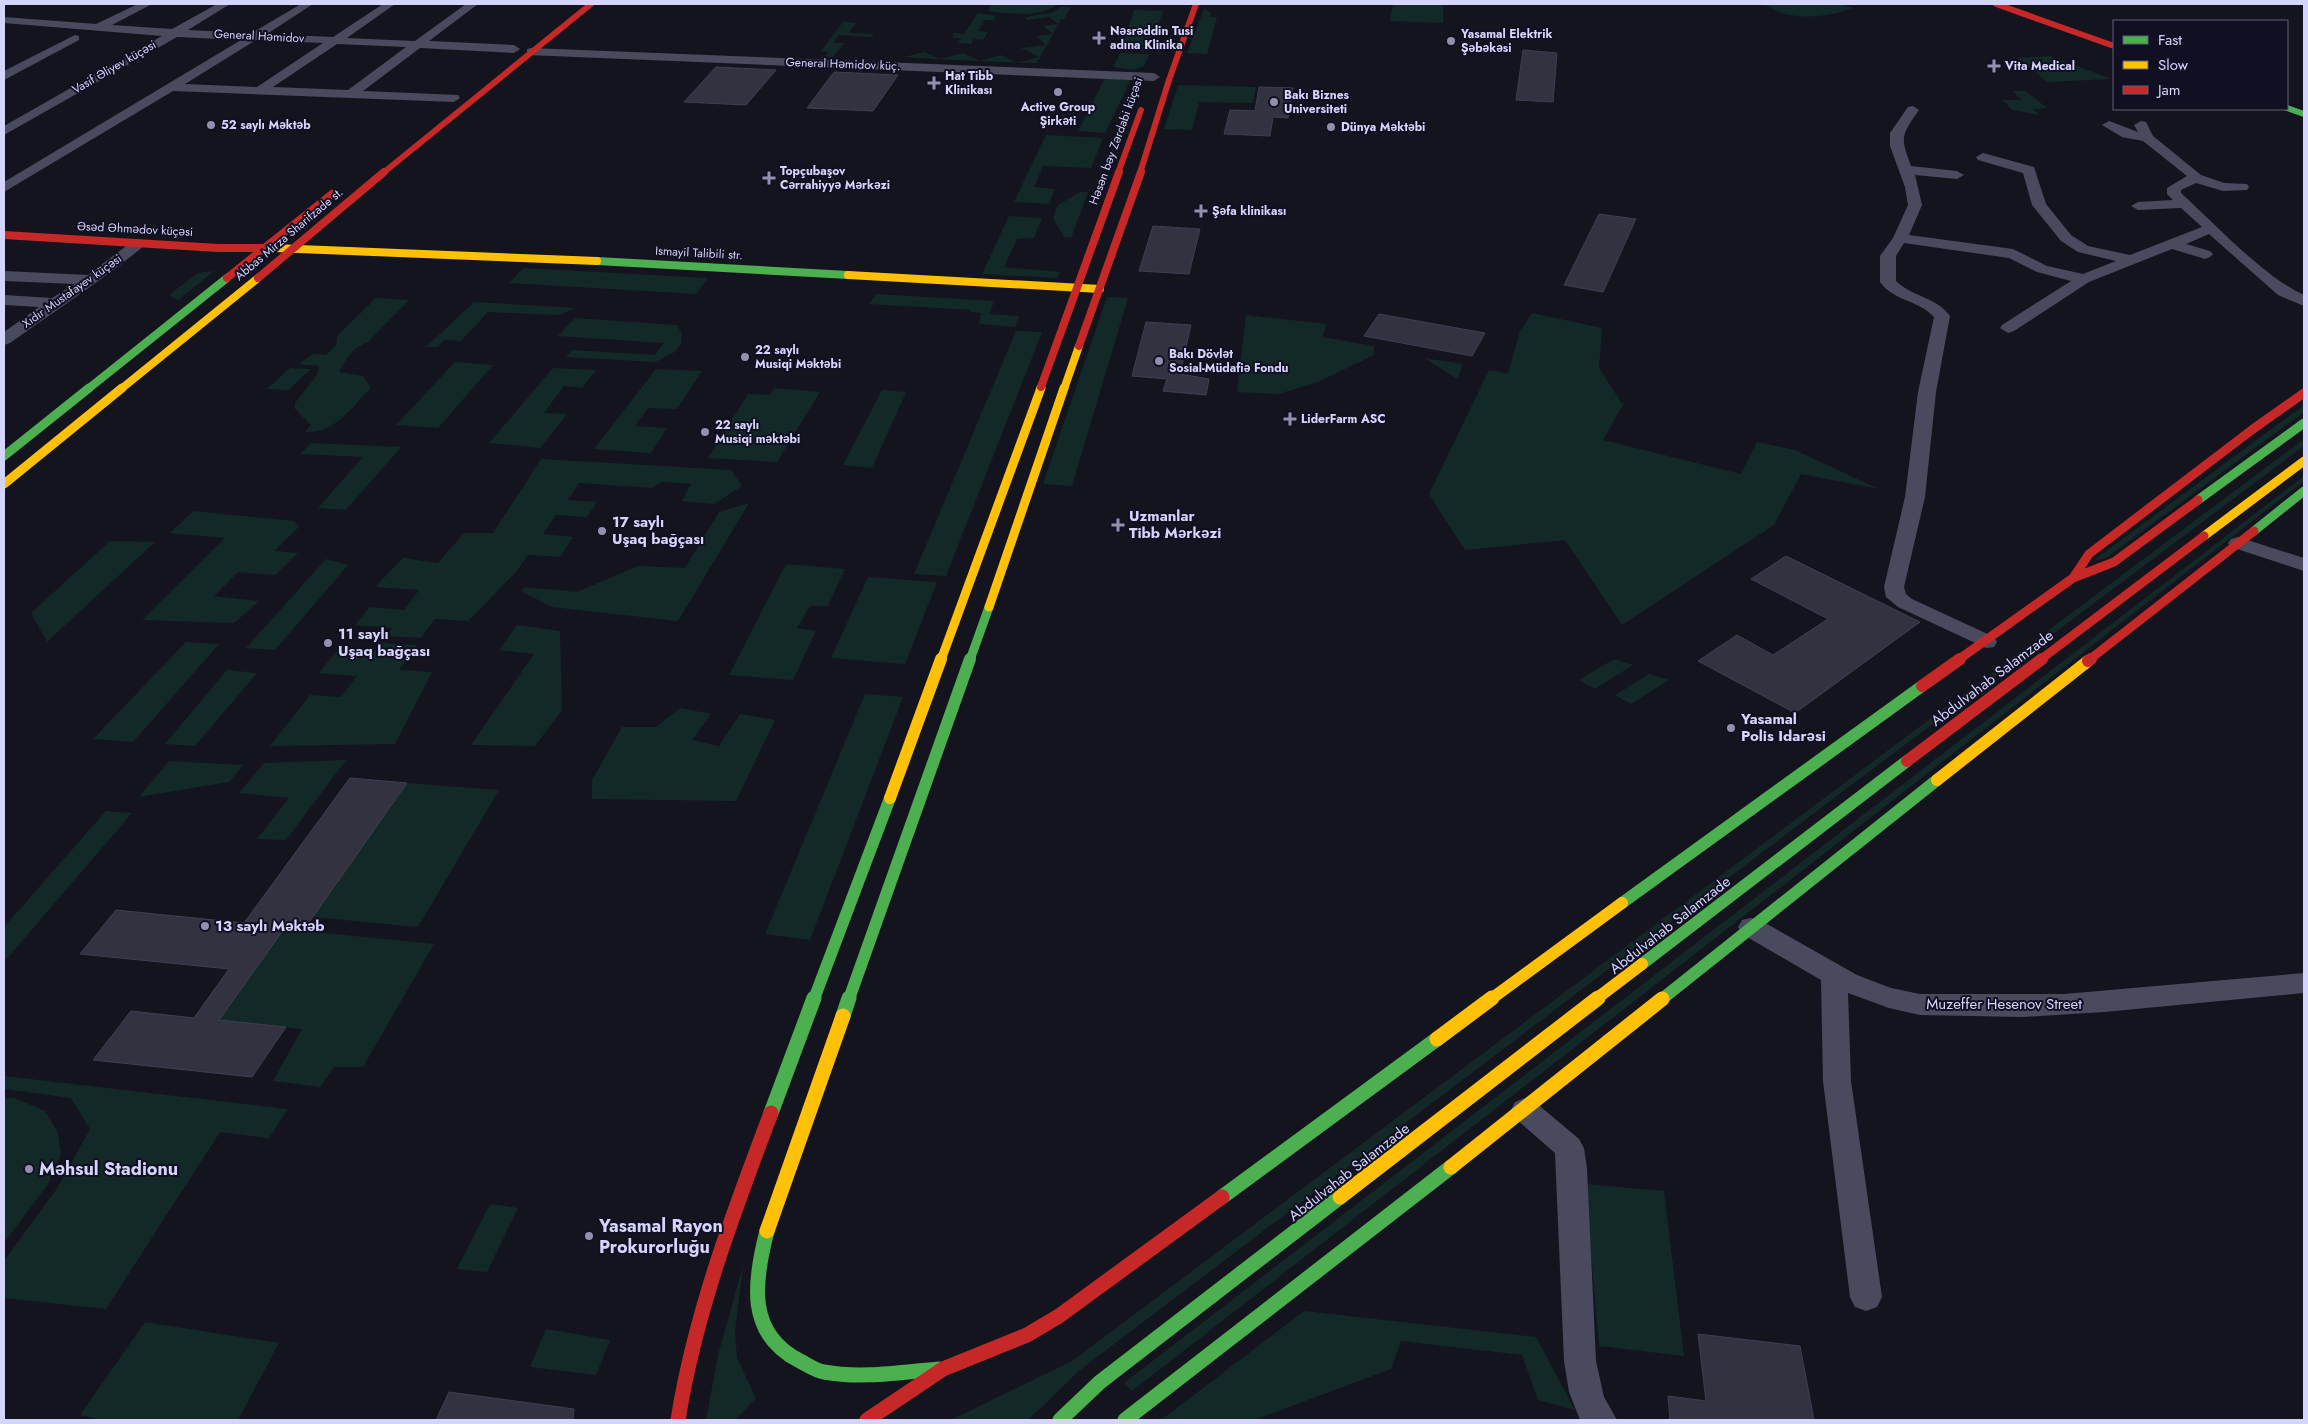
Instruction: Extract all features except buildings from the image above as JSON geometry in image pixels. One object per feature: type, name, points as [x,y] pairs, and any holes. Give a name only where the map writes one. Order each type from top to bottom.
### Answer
[{"type":"main road","name":"Abbas Mirza Sharifzade st.","points":[[4,484],[296,248],[367,186],[591,4]]},
{"type":"main road","name":"Həsən bəy Zərdabi küçəsi","points":[[943,1369],[850,1375],[822,1372],[801,1364],[784,1353],[768,1335],[759,1317],[758,1265],[767,1231],[820,1078],[1100,289],[1196,4]]},
{"type":"main road","points":[[1996,4],[2113,46]]},
{"type":"main road","points":[[2016,4],[2113,39]]},
{"type":"main road","points":[[515,66],[498,62],[517,46]]},
{"type":"main road","name":"Həsən bəy Zərdabi küçəsi","points":[[678,1420],[689,1355],[706,1292],[727,1231],[968,590],[1152,82]]},
{"type":"main road","points":[[438,110],[457,95]]},
{"type":"main road","points":[[2288,100],[2304,106]]},
{"type":"main road","points":[[2288,108],[2304,114]]},
{"type":"main road","points":[[1133,133],[1153,134]]},
{"type":"main road","name":"Abbas Mirza Sharifzade st.","points":[[4,456],[339,189]]},
{"type":"main road","name":"Əsəd Əhmədov küçəsi","points":[[4,235],[218,248],[296,248]]},
{"type":"main road","name":"Ismayil Talibili str.","points":[[296,248],[1100,289]]},
{"type":"main road","points":[[2073,578],[2089,554],[2253,429],[2304,393]]},
{"type":"main road","points":[[866,1420],[943,1369],[1027,1335],[1059,1316],[1710,838],[2073,578],[2114,562],[2304,423]]},
{"type":"main road","points":[[32,433],[64,435]]},
{"type":"main road","name":"Abdulvahab Salamzade","points":[[1060,1420],[1100,1382],[1855,800],[2304,461]]},
{"type":"main road","points":[[1125,1420],[1525,1110],[1751,927],[2304,491]]},
{"type":"street","points":[[98,27],[146,4]]},
{"type":"street","name":"Vasif Əliyev küçəsi","points":[[4,131],[225,4]]},
{"type":"street","points":[[4,188],[308,4]]},
{"type":"street","points":[[259,91],[390,4]]},
{"type":"street","points":[[349,95],[474,4]]},
{"type":"street","name":"General Həmidov","points":[[4,20],[174,33],[418,44],[517,46]]},
{"type":"street","points":[[4,76],[75,38]]},
{"type":"street","name":"General Həmidov küç.","points":[[531,52],[1152,82]]},
{"type":"street","points":[[172,87],[349,95],[457,95]]},
{"type":"street","points":[[1913,110],[1897,133],[1896,146],[1906,170],[1915,206],[1900,238],[1888,256],[1888,282],[1900,293],[1931,306],[1942,316],[1927,392],[1915,497],[1894,587],[1896,597],[1905,603],[1986,642]]},
{"type":"street","points":[[2109,125],[2127,134],[2144,131],[2193,174],[2195,178],[2223,188],[2242,187]]},
{"type":"street","points":[[1982,157],[2029,170],[2039,205],[2073,244],[2083,249],[2131,260]]},
{"type":"street","points":[[1906,170],[1957,175]]},
{"type":"street","points":[[2195,178],[2174,188],[2174,194],[2267,279],[2284,292],[2304,302]]},
{"type":"street","points":[[2138,206],[2185,204]]},
{"type":"street","points":[[2008,328],[2084,279],[2212,228]]},
{"type":"street","points":[[1900,238],[2013,254],[2042,269],[2084,279]]},
{"type":"street","name":"Xıdır Mustafayev küçəsi","points":[[4,340],[55,303],[92,280],[139,243]]},
{"type":"street","points":[[2170,244],[2205,254]]},
{"type":"street","points":[[4,276],[92,280]]},
{"type":"street","points":[[4,300],[55,303]]},
{"type":"street","points":[[2238,543],[2304,565]]},
{"type":"street","name":"Muzеffеr Hеsеnov Street","points":[[1751,927],[1834,977],[1872,992],[1912,1003],[2024,1007],[2092,1004],[2221,989],[2304,983]]},
{"type":"street","points":[[1834,977],[1837,1081],[1866,1297]]},
{"type":"street","points":[[1525,1110],[1569,1148],[1572,1169],[1580,1361],[1583,1384],[1591,1410],[1600,1420]]},
{"type":"green space","points":[[991,4],[1056,5],[1042,12],[1017,14],[989,11]]},
{"type":"green space","points":[[1393,4],[1443,4],[1443,23],[1390,21]]},
{"type":"green space","points":[[1763,4],[1842,4],[1852,8],[1828,15],[1793,16]]},
{"type":"green space","points":[[1060,7],[1071,7],[1064,19],[1061,19],[1053,34],[1043,26],[1058,24],[1049,17],[1026,20],[1027,17],[1051,13]]},
{"type":"green space","points":[[1204,9],[1211,13],[1210,17],[1217,17],[1207,54],[1187,53]]},
{"type":"green space","points":[[1134,10],[1163,11],[1149,51],[1121,50]]},
{"type":"green space","points":[[978,13],[996,16],[994,20],[985,20],[978,31],[988,32],[983,40],[974,39],[971,44],[958,43],[961,38],[952,38],[954,33],[964,34]]},
{"type":"green space","points":[[843,22],[856,23],[849,33],[874,34],[871,37],[839,35],[833,43],[844,43],[832,58],[825,57],[829,52],[821,51]]},
{"type":"green space","points":[[1053,34],[1037,63],[1019,63],[1039,57],[1021,48],[1046,45],[1036,36]]},
{"type":"green space","points":[[924,52],[940,59],[963,53],[978,61],[954,60],[904,57]]},
{"type":"green space","points":[[1120,53],[1149,54],[1144,66],[1134,70],[1113,67]]},
{"type":"green space","points":[[1001,55],[1016,62],[980,61]]},
{"type":"green space","points":[[2050,56],[2112,79],[2047,82],[2018,58]]},
{"type":"green space","points":[[1105,78],[1131,79],[1105,133],[1078,131]]},
{"type":"green space","points":[[1178,85],[1256,87],[1253,103],[1199,102],[1192,130],[1164,129]]},
{"type":"green space","points":[[2012,91],[2026,91],[2047,108],[2033,109],[2040,115],[2013,110],[2002,100],[2022,100]]},
{"type":"green space","points":[[1046,135],[1103,138],[1091,168],[1043,166],[1034,187],[1055,189],[1049,204],[1014,202]]},
{"type":"green space","points":[[1080,192],[1088,192],[1071,238],[1064,237],[1053,218],[1058,205]]},
{"type":"green space","points":[[1009,216],[1042,218],[1034,238],[1017,239],[1004,267],[1060,272],[1057,278],[982,274]]},
{"type":"green space","points":[[523,268],[708,278],[696,294],[509,283]]},
{"type":"green space","points":[[214,271],[178,300],[169,295],[198,273]]},
{"type":"green space","points":[[876,294],[994,301],[990,314],[1019,316],[1015,327],[979,324],[981,313],[970,312],[971,310],[869,304]]},
{"type":"green space","points":[[1107,297],[1128,298],[1072,486],[1043,484]]},
{"type":"green space","points":[[376,298],[409,300],[367,343],[353,351],[339,372],[363,376],[371,388],[334,424],[316,431],[305,432],[311,425],[295,409],[295,403],[317,375],[319,366],[299,364],[313,354],[326,355],[336,346],[337,336]]},
{"type":"green space","points":[[474,302],[576,308],[559,315],[488,312],[461,341],[444,340],[438,347],[426,347]]},
{"type":"green space","points":[[1532,313],[1602,328],[1599,368],[1623,405],[1603,440],[1741,474],[1757,442],[1795,450],[1879,489],[1801,474],[1774,525],[1622,625],[1565,540],[1465,550],[1429,494],[1489,370],[1508,373],[1520,331]]},
{"type":"green space","points":[[1246,315],[1327,324],[1322,337],[1374,346],[1374,355],[1318,382],[1278,394],[1237,392]]},
{"type":"green space","points":[[575,318],[677,325],[682,334],[681,344],[673,353],[655,362],[566,357],[572,350],[655,355],[664,343],[558,336]]},
{"type":"green space","points":[[1016,331],[1042,332],[946,576],[914,574]]},
{"type":"green space","points":[[1424,358],[1463,364],[1457,379]]},
{"type":"green space","points":[[455,362],[493,365],[438,428],[396,425]]},
{"type":"green space","points":[[290,368],[311,369],[288,390],[267,389]]},
{"type":"green space","points":[[553,368],[596,370],[582,388],[564,386],[544,413],[567,414],[540,448],[489,443]]},
{"type":"green space","points":[[656,369],[702,371],[677,409],[648,408],[635,426],[667,428],[651,453],[594,449]]},
{"type":"green space","points":[[774,388],[820,392],[777,462],[708,458],[748,394],[770,395]]},
{"type":"green space","points":[[882,390],[906,392],[872,468],[843,465]]},
{"type":"green space","points":[[2304,405],[2304,412],[2106,558],[2094,560]]},
{"type":"green space","points":[[2304,439],[2304,446],[1842,792],[1080,1370],[1028,1420],[951,1420],[1072,1361]]},
{"type":"green space","points":[[311,443],[401,447],[346,510],[318,508],[363,457],[300,454]]},
{"type":"green space","points":[[541,459],[731,470],[742,486],[714,504],[682,501],[691,484],[662,482],[652,488],[579,483],[568,500],[597,502],[587,517],[556,515],[543,534],[573,537],[560,557],[528,555],[516,572],[468,621],[435,619],[421,638],[386,636],[392,628],[355,625],[370,607],[404,610],[419,590],[375,587],[403,558],[438,563],[464,533],[493,533]]},
{"type":"green space","points":[[2304,476],[2304,481],[1132,1391],[1124,1383]]},
{"type":"green space","points":[[749,503],[678,621],[552,607],[521,591],[525,587],[577,592],[638,566],[685,568],[719,512]]},
{"type":"green space","points":[[193,511],[294,521],[299,527],[274,551],[298,553],[275,575],[238,572],[214,596],[259,601],[234,623],[142,620],[225,538],[170,533]]},
{"type":"green space","points":[[110,541],[155,542],[47,642],[31,613]]},
{"type":"green space","points":[[326,559],[348,565],[275,650],[246,648]]},
{"type":"green space","points":[[786,564],[845,569],[828,606],[810,606],[797,628],[816,631],[793,680],[729,675]]},
{"type":"green space","points":[[868,577],[937,582],[905,664],[831,658]]},
{"type":"green space","points":[[517,625],[560,631],[562,710],[535,746],[471,745],[534,654],[499,650]]},
{"type":"green space","points":[[186,642],[219,644],[133,742],[93,739]]},
{"type":"green space","points":[[382,643],[417,645],[399,670],[432,672],[395,744],[270,746],[310,695],[341,697],[357,676],[319,673],[339,648],[376,651]]},
{"type":"green space","points":[[1614,659],[1633,665],[1595,689],[1579,680]]},
{"type":"green space","points":[[227,670],[257,673],[195,746],[165,744]]},
{"type":"green space","points":[[1649,674],[1669,680],[1631,704],[1615,695]]},
{"type":"green space","points":[[865,694],[903,697],[810,940],[765,934]]},
{"type":"green space","points":[[680,708],[711,714],[692,740],[719,746],[740,714],[775,720],[736,801],[592,799],[592,780],[622,727],[656,727]]},
{"type":"green space","points":[[346,760],[286,840],[257,839],[289,798],[239,793],[264,763]]},
{"type":"green space","points":[[169,761],[243,765],[229,782],[139,797]]},
{"type":"green space","points":[[407,783],[499,790],[418,927],[313,917]]},
{"type":"green space","points":[[106,811],[132,813],[4,962],[4,927]]},
{"type":"green space","points":[[284,929],[434,944],[363,1067],[334,1067],[320,1087],[273,1081],[302,1029],[219,1020]]},
{"type":"green space","points":[[4,1076],[288,1109],[269,1138],[220,1132],[106,1309],[4,1298],[4,1261],[58,1187],[90,1129],[71,1098],[4,1089]]},
{"type":"green space","name":"Məhsul Stadionu","points":[[4,1098],[14,1098],[45,1111],[58,1133],[61,1154],[48,1184],[4,1243]]},
{"type":"green space","points":[[1585,1184],[1664,1191],[1684,1356],[1599,1346]]},
{"type":"green space","points":[[490,1204],[518,1208],[487,1272],[457,1269]]},
{"type":"green space","points":[[743,1266],[735,1331],[737,1358],[756,1398],[735,1420],[706,1420],[718,1355]]},
{"type":"green space","points":[[1304,1311],[1536,1337],[1575,1410],[1538,1400],[1522,1355],[1401,1341],[1391,1369],[1254,1420],[1161,1420]]},
{"type":"green space","points":[[145,1322],[279,1343],[238,1420],[102,1420],[80,1415]]},
{"type":"green space","points":[[546,1329],[610,1340],[596,1375],[530,1367]]},
{"type":"traffic: fast","points":[[2288,108],[2304,114]]},
{"type":"traffic: fast","points":[[597,261],[848,275]]},
{"type":"traffic: fast","points":[[4,456],[227,278]]},
{"type":"traffic: fast","points":[[2198,500],[2304,423]]},
{"type":"traffic: fast","points":[[2254,531],[2304,491]]},
{"type":"traffic: fast","points":[[843,1016],[989,607]]},
{"type":"traffic: fast","points":[[1622,903],[1922,686]]},
{"type":"traffic: fast","points":[[1642,964],[1907,761]]},
{"type":"traffic: fast","points":[[1662,999],[1937,780]]},
{"type":"traffic: fast","points":[[771,1113],[890,798]]},
{"type":"traffic: fast","points":[[1222,1197],[1437,1039]]},
{"type":"traffic: fast","points":[[1125,1420],[1451,1167]]},
{"type":"traffic: fast","points":[[1060,1420],[1100,1382],[1340,1197]]},
{"type":"traffic: fast","points":[[767,1231],[758,1265],[759,1317],[768,1335],[784,1353],[822,1372],[851,1375],[939,1369]]},
{"type":"traffic: slow","points":[[274,248],[317,248],[597,261]]},
{"type":"traffic: slow","points":[[848,275],[1100,289]]},
{"type":"traffic: slow","points":[[4,484],[258,278]]},
{"type":"traffic: slow","points":[[989,607],[1079,346]]},
{"type":"traffic: slow","points":[[890,798],[1041,387]]},
{"type":"traffic: slow","points":[[2204,536],[2304,461]]},
{"type":"traffic: slow","points":[[1937,780],[2088,661]]},
{"type":"traffic: slow","points":[[1437,1039],[1622,903]]},
{"type":"traffic: slow","points":[[1340,1197],[1642,964]]},
{"type":"traffic: slow","points":[[1451,1167],[1662,999]]},
{"type":"traffic: slow","points":[[767,1231],[843,1016]]},
{"type":"traffic: jam","points":[[258,278],[367,186],[591,4]]},
{"type":"traffic: jam","points":[[1079,346],[1129,209],[1169,80],[1196,4]]},
{"type":"traffic: jam","points":[[1996,4],[2113,46]]},
{"type":"traffic: jam","points":[[1041,387],[1141,110]]},
{"type":"traffic: jam","points":[[227,278],[332,194]]},
{"type":"traffic: jam","points":[[4,235],[218,248],[274,248]]},
{"type":"traffic: jam","points":[[2073,578],[2089,554],[2253,429],[2304,393]]},
{"type":"traffic: jam","points":[[1922,686],[2073,578],[2114,562],[2198,500]]},
{"type":"traffic: jam","points":[[2088,661],[2254,531]]},
{"type":"traffic: jam","points":[[1907,761],[2204,536]]},
{"type":"traffic: jam","points":[[678,1420],[684,1380],[703,1302],[771,1113]]},
{"type":"traffic: jam","points":[[867,1420],[943,1369],[1027,1335],[1059,1316],[1222,1197]]},
{"type":"place","name":"Nəsrəddin Tusi adına Klinika","points":[[1099,38]]},
{"type":"place","name":"Yasamal Elektrik Şəbəkəsi","points":[[1451,41]]},
{"type":"place","name":"Vita Medical","points":[[1994,66]]},
{"type":"place","name":"Hat Tibb Klinikası","points":[[934,83]]},
{"type":"place","name":"Active Group Şirkəti","points":[[1058,92]]},
{"type":"place","name":"Bakı Biznes Universiteti","points":[[1274,102]]},
{"type":"place","name":"52 saylı Məktəb","points":[[211,125]]},
{"type":"place","name":"Dünya Məktəbi","points":[[1331,127]]},
{"type":"place","name":"Topçubaşov Cərrahiyyə Mərkəzi","points":[[769,178]]},
{"type":"place","name":"Şəfa klinikası","points":[[1201,211]]},
{"type":"place","name":"22 saylı Musiqi Məktəbi","points":[[745,357]]},
{"type":"place","name":"Bakı Dövlət Sosial-Müdafiə Fondu","points":[[1159,361]]},
{"type":"place","name":"LiderFarm ASC","points":[[1290,419]]},
{"type":"place","name":"22 saylı Musiqi məktəbi","points":[[705,432]]},
{"type":"place","name":"Uzmanlar Tibb Mərkəzi","points":[[1118,525]]},
{"type":"place","name":"17 saylı Uşaq bağçası","points":[[602,531]]},
{"type":"place","name":"11 saylı Uşaq bağçası","points":[[328,643]]},
{"type":"place","name":"Yasamal Polis Idarəsi","points":[[1731,728]]},
{"type":"place","name":"13 saylı Məktəb","points":[[205,926]]},
{"type":"place","name":"Məhsul Stadionu","points":[[29,1169]]},
{"type":"place","name":"Yasamal Rayon Prokurorluğu","points":[[589,1236]]}]
